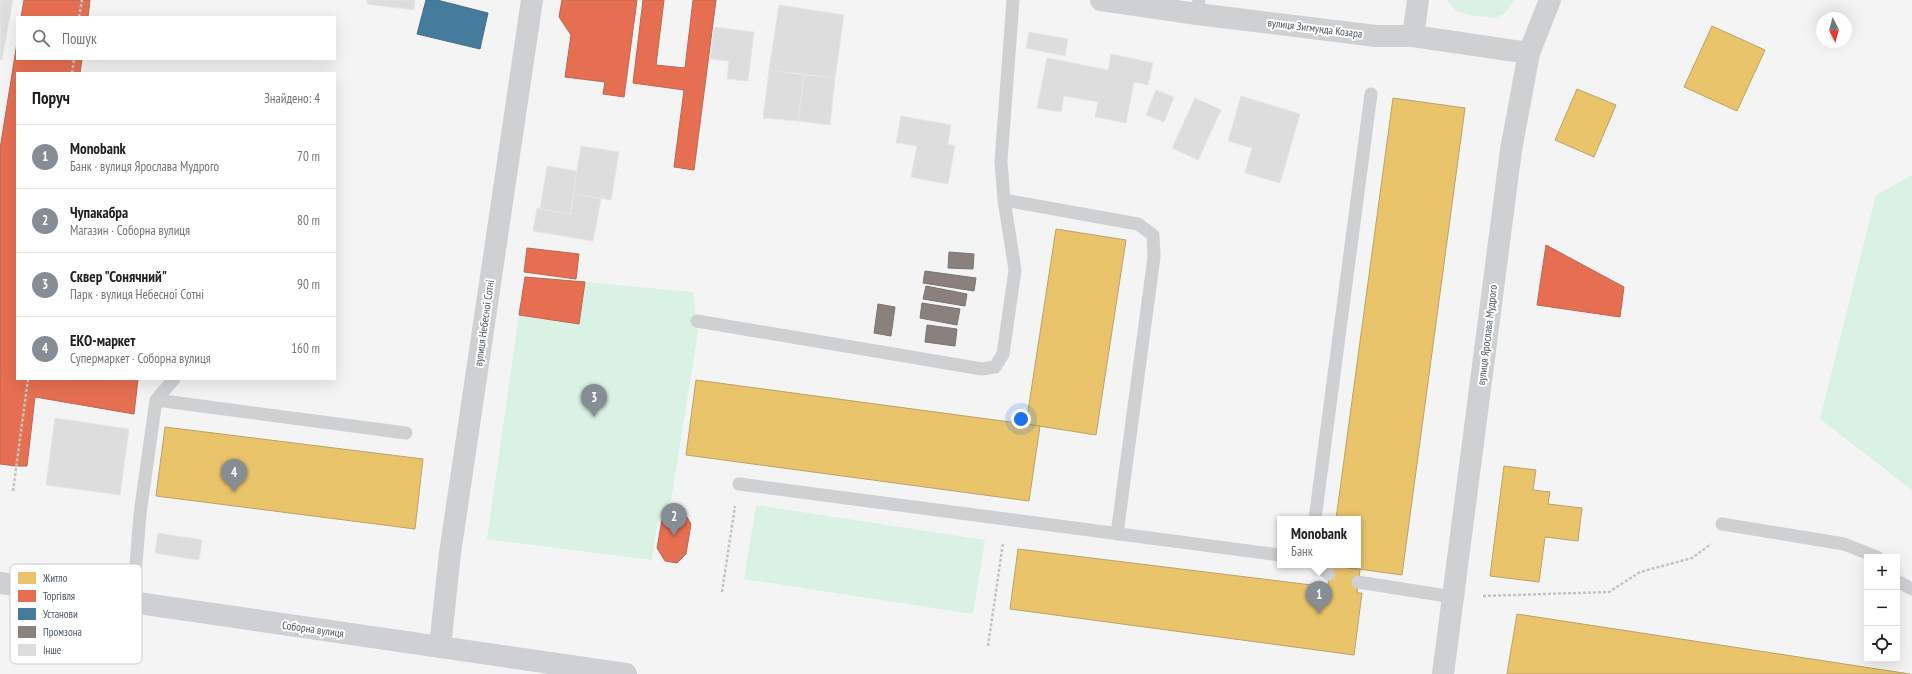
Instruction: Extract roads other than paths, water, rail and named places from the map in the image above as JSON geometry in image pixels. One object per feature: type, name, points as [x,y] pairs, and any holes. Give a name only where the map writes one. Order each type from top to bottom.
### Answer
[{"type":"main road","name":"Соборна вулиця","points":[[0,583],[10,584]]},
{"type":"main road","name":"Соборна вулиця","points":[[142,603],[626,674]]},
{"type":"street","name":"вулиця Небесної Сотні","points":[[440,647],[450,553],[532,0]]},
{"type":"street","name":"вулиця Зигмунда Козара","points":[[1101,0],[1198,7],[1376,36],[1413,36],[1529,53]]},
{"type":"street","points":[[1413,36],[1418,0]]},
{"type":"street","name":"вулиця Ярослава Мудрого","points":[[1443,674],[1511,150],[1529,53],[1550,0]]},
{"type":"lane","points":[[697,321],[982,369],[995,367],[1003,354],[1016,270],[1004,200],[1001,161],[1013,0]]},
{"type":"lane","points":[[1315,516],[1371,94]]},
{"type":"lane","points":[[1004,200],[1138,224],[1153,235],[1154,257],[1117,534]]},
{"type":"lane","points":[[136,564],[140,514],[156,400],[173,380]]},
{"type":"lane","points":[[156,400],[406,433]]},
{"type":"lane","points":[[739,484],[1277,555]]},
{"type":"lane","points":[[1722,524],[1844,544],[1869,554]]},
{"type":"lane","points":[[1321,568],[1329,574]]},
{"type":"lane","points":[[1358,582],[1453,597]]},
{"type":"lane","points":[[1900,583],[1912,589]]},
{"type":"place","name":"Сквер \"Сонячний\"","points":[[594,417]]},
{"type":"place","name":"ЕКО-маркет","points":[[234,492]]},
{"type":"place","name":"Чупакабра","points":[[674,536]]},
{"type":"place","name":"Monobank","points":[[1319,614]]}]
